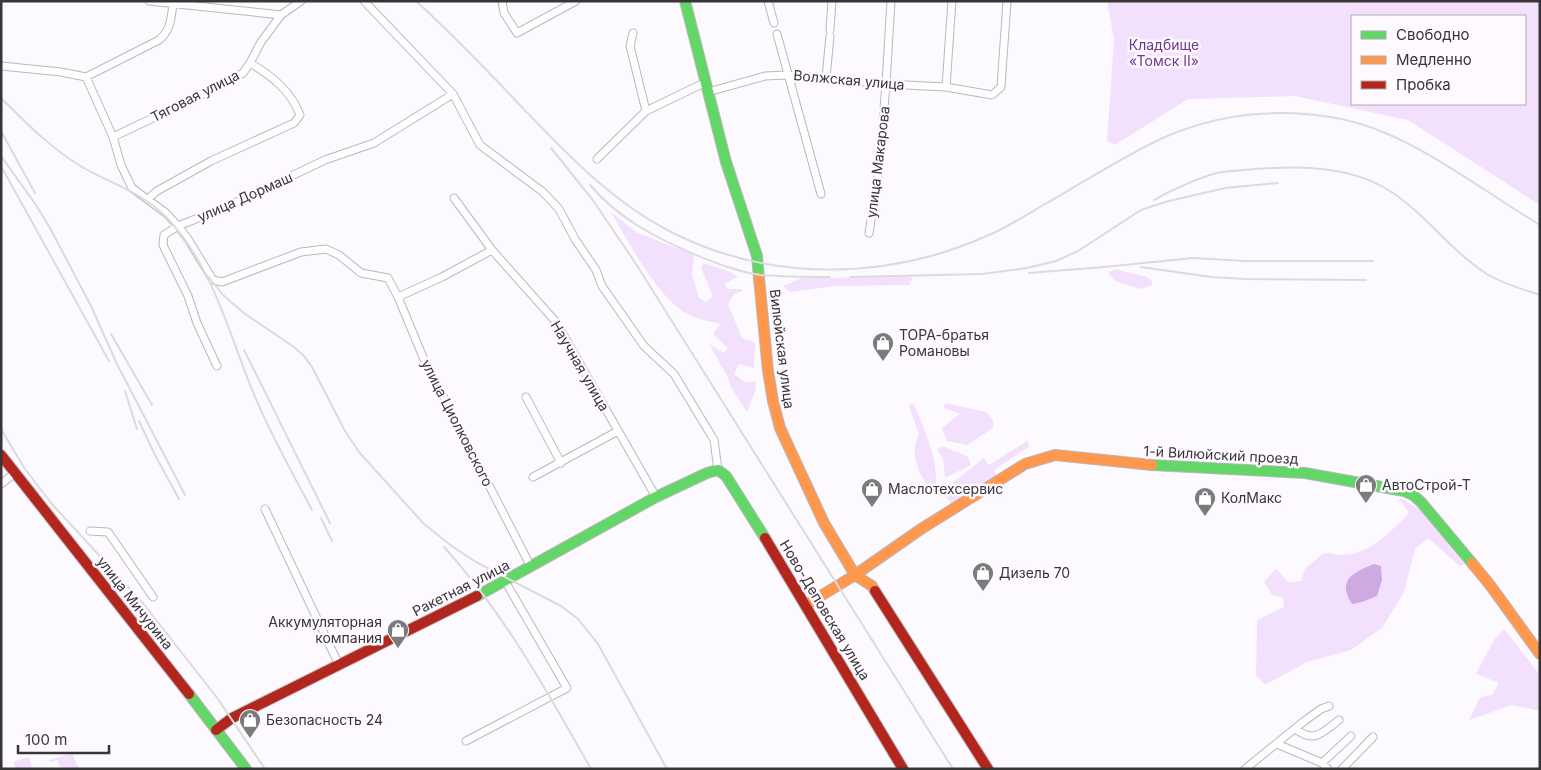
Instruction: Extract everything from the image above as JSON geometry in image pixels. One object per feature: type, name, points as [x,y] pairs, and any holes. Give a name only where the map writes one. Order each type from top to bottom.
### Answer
[{"type":"street","points":[[149,1],[281,15]]},
{"type":"street","name":"Тяговая улица","points":[[113,137],[243,73],[261,42],[281,15],[301,1]]},
{"type":"street","points":[[364,1],[453,94],[480,145],[543,192],[559,209],[575,239],[596,270],[602,286],[644,346],[674,374],[714,440],[718,470]]},
{"type":"street","points":[[502,1],[504,14],[517,33],[576,1]]},
{"type":"street","name":"Вилюйская улица","points":[[685,1],[726,162],[757,256],[768,371],[780,428],[824,523],[855,575],[872,586],[988,769]]},
{"type":"street","points":[[768,1],[774,23]]},
{"type":"street","points":[[826,78],[832,1]]},
{"type":"street","name":"улица Макарова","points":[[869,233],[879,169],[891,1]]},
{"type":"street","points":[[946,87],[952,1]]},
{"type":"street","name":"Волжская улица","points":[[597,159],[646,111],[707,87],[765,76],[788,75],[886,84],[946,87],[992,95],[1001,87],[1008,1]]},
{"type":"street","points":[[4,66],[61,72],[86,77],[159,40],[167,34],[173,4]]},
{"type":"street","points":[[633,32],[630,46],[646,111]]},
{"type":"street","points":[[776,34],[821,194]]},
{"type":"street","points":[[148,199],[157,191],[211,162],[294,123],[300,115],[294,102],[278,82],[266,72],[250,63]]},
{"type":"street","points":[[86,77],[113,137],[121,165],[132,188],[166,213],[178,226]]},
{"type":"street","name":"улица Дормаш","points":[[217,366],[197,323],[188,296],[162,245],[164,235],[178,226],[226,207],[325,160],[374,143],[453,94]]},
{"type":"street","name":"Научная улица","points":[[454,198],[492,250],[556,322],[656,497]]},
{"type":"street","name":"улица Циолковского","points":[[178,226],[213,280],[222,282],[301,252],[326,249],[339,255],[361,273],[388,278],[423,357],[531,567]]},
{"type":"street","points":[[398,297],[442,277],[492,250]]},
{"type":"street","points":[[526,397],[562,463]]},
{"type":"street","points":[[533,477],[618,431]]},
{"type":"street","name":"улица Мичурина","points":[[1,454],[246,769]]},
{"type":"street","name":"1-й Вилюйский проезд","points":[[806,606],[855,575],[921,529],[1025,464],[1055,455],[1134,464],[1305,473],[1404,491],[1421,502],[1490,585],[1540,654]]},
{"type":"street","name":"Ракетная улица","points":[[216,730],[232,718],[505,582],[656,497],[707,473],[718,470]]},
{"type":"street","name":"Ново-Деповская улица","points":[[718,470],[726,476],[744,502],[903,769]]},
{"type":"street","points":[[1,484],[15,472]]},
{"type":"street","points":[[265,508],[339,665]]},
{"type":"street","points":[[90,531],[108,532],[153,597]]},
{"type":"street","points":[[466,741],[567,688],[505,582]]},
{"type":"street","points":[[1245,769],[1321,709],[1328,706]]},
{"type":"street","points":[[1296,729],[1309,737],[1318,735],[1339,720]]},
{"type":"street","points":[[1322,763],[1351,736]]},
{"type":"street","points":[[1342,769],[1373,738]]},
{"type":"street","points":[[1277,744],[1322,763],[1328,769]]},
{"type":"green space","name":"Кладбище «Томск II»","points":[[1107,1],[1540,1],[1540,205],[1408,120],[1295,96],[1188,99],[1115,145],[1107,141],[1114,40]]},
{"type":"green space","points":[[610,211],[636,232],[694,255],[692,274],[699,298],[706,302],[713,296],[701,268],[703,263],[731,272],[737,277],[725,284],[727,289],[741,289],[743,291],[734,294],[728,304],[742,338],[755,343],[754,368],[739,364],[734,374],[745,382],[756,381],[755,392],[747,412],[732,389],[709,344],[724,353],[728,348],[713,334],[720,324],[690,315],[678,308],[667,297],[645,269]]},
{"type":"green space","points":[[1115,269],[1147,277],[1152,281],[1152,285],[1141,289],[1115,281],[1108,273]]},
{"type":"green space","points":[[802,278],[913,278],[909,285],[835,286],[790,292],[783,286]]},
{"type":"green space","points":[[945,403],[986,412],[993,420],[993,428],[967,445],[947,441],[942,428],[960,414],[944,408]]},
{"type":"green space","points":[[914,404],[934,461],[936,484],[934,496],[925,482],[915,459],[916,443],[919,435],[909,405]]},
{"type":"green space","points":[[1027,441],[1030,446],[994,470],[997,477],[951,503],[942,491],[984,458],[989,465]]},
{"type":"green space","points":[[942,446],[967,456],[971,465],[945,478],[943,458],[937,450]]},
{"type":"green space","points":[[1401,498],[1422,511],[1464,564],[1460,566],[1428,538],[1415,549],[1404,592],[1382,628],[1351,650],[1307,662],[1265,685],[1256,675],[1257,620],[1284,607],[1283,597],[1272,595],[1264,582],[1276,569],[1288,582],[1301,581],[1305,569],[1324,553],[1343,555],[1363,551],[1388,534],[1409,513],[1401,501],[1396,502]]},
{"type":"green space","points":[[1504,629],[1540,675],[1540,711],[1512,705],[1469,720],[1480,697],[1492,695],[1499,683],[1476,674],[1494,640]]},
{"type":"green space","points":[[72,753],[79,769],[64,769],[63,766],[60,767],[57,760],[50,762],[49,760]]},
{"type":"green space","points":[[29,757],[33,769],[16,769],[13,762]]},
{"type":"shaded area","points":[[1374,564],[1381,566],[1382,580],[1377,596],[1352,604],[1346,589],[1347,583],[1354,574]]},
{"type":"railway","points":[[416,1],[467,50],[570,157],[609,191],[650,220],[673,233],[711,249],[751,261],[791,267],[832,270],[873,267],[913,260],[953,249],[1005,227],[1120,160],[1165,137],[1207,122],[1271,113],[1293,113],[1336,118],[1390,135],[1441,162],[1540,225]]},
{"type":"railway","points":[[1,98],[60,152],[82,167],[147,201],[166,217],[182,236],[208,278],[259,407],[312,510]]},
{"type":"railway","points":[[1,131],[35,193]]},
{"type":"railway","points":[[551,148],[592,199],[636,264],[953,769]]},
{"type":"railway","points":[[1,156],[50,228],[91,306],[117,364],[185,495]]},
{"type":"railway","points":[[1,166],[109,361]]},
{"type":"railway","points":[[1154,200],[1194,181],[1223,172],[1279,168],[1316,168],[1352,174],[1369,180],[1399,197],[1461,254],[1493,278],[1540,295]]},
{"type":"railway","points":[[850,277],[982,274],[1027,268],[1056,261],[1078,251],[1141,210],[1165,202],[1225,188],[1278,183]]},
{"type":"railway","points":[[590,185],[624,217],[663,240],[708,260],[752,274],[786,277],[830,277]]},
{"type":"railway","points":[[1029,273],[1193,258],[1245,261],[1373,261]]},
{"type":"railway","points":[[1141,267],[1211,277],[1366,280]]},
{"type":"railway","points":[[207,275],[223,295],[245,314],[294,347],[304,356],[312,367],[345,431],[359,452],[424,524],[476,562],[561,606],[578,619],[598,644],[667,769]]},
{"type":"railway","points":[[111,334],[152,405]]},
{"type":"railway","points":[[244,350],[330,523]]},
{"type":"railway","points":[[125,391],[137,429]]},
{"type":"railway","points":[[139,421],[179,499]]},
{"type":"railway","points":[[1,429],[25,469],[51,503],[142,602],[218,699],[265,769]]},
{"type":"railway","points":[[321,518],[332,541]]},
{"type":"railway","points":[[444,547],[466,572],[524,654],[591,769]]},
{"type":"traffic: fast","points":[[685,1],[726,162],[757,256],[759,278]]},
{"type":"traffic: fast","points":[[1152,465],[1305,473],[1404,491],[1413,495],[1421,502],[1472,563]]},
{"type":"traffic: fast","points":[[477,596],[656,497],[707,473],[718,470],[726,476],[765,538]]},
{"type":"traffic: fast","points":[[189,694],[246,769]]},
{"type":"traffic: slow","points":[[759,278],[768,371],[780,428],[824,523],[855,575],[872,586],[875,591]]},
{"type":"traffic: slow","points":[[806,605],[855,575],[921,529],[1025,464],[1055,455],[1152,465]]},
{"type":"traffic: slow","points":[[1472,563],[1540,654]]},
{"type":"traffic: jam","points":[[1,455],[189,694]]},
{"type":"traffic: jam","points":[[765,538],[903,769]]},
{"type":"traffic: jam","points":[[875,591],[988,769]]},
{"type":"traffic: jam","points":[[216,730],[232,718],[477,596]]},
{"type":"place","name":"ТОРА-братья Романовы","points":[[883,362]]},
{"type":"place","name":"АвтоСтрой-Т","points":[[1366,504]]},
{"type":"place","name":"Маслотехсервис","points":[[872,508]]},
{"type":"place","name":"КолМакс","points":[[1205,517]]},
{"type":"place","name":"Дизель 70","points":[[983,592]]},
{"type":"place","name":"Аккумуляторная компания","points":[[398,649]]},
{"type":"place","name":"Безопасность 24","points":[[250,739]]}]
